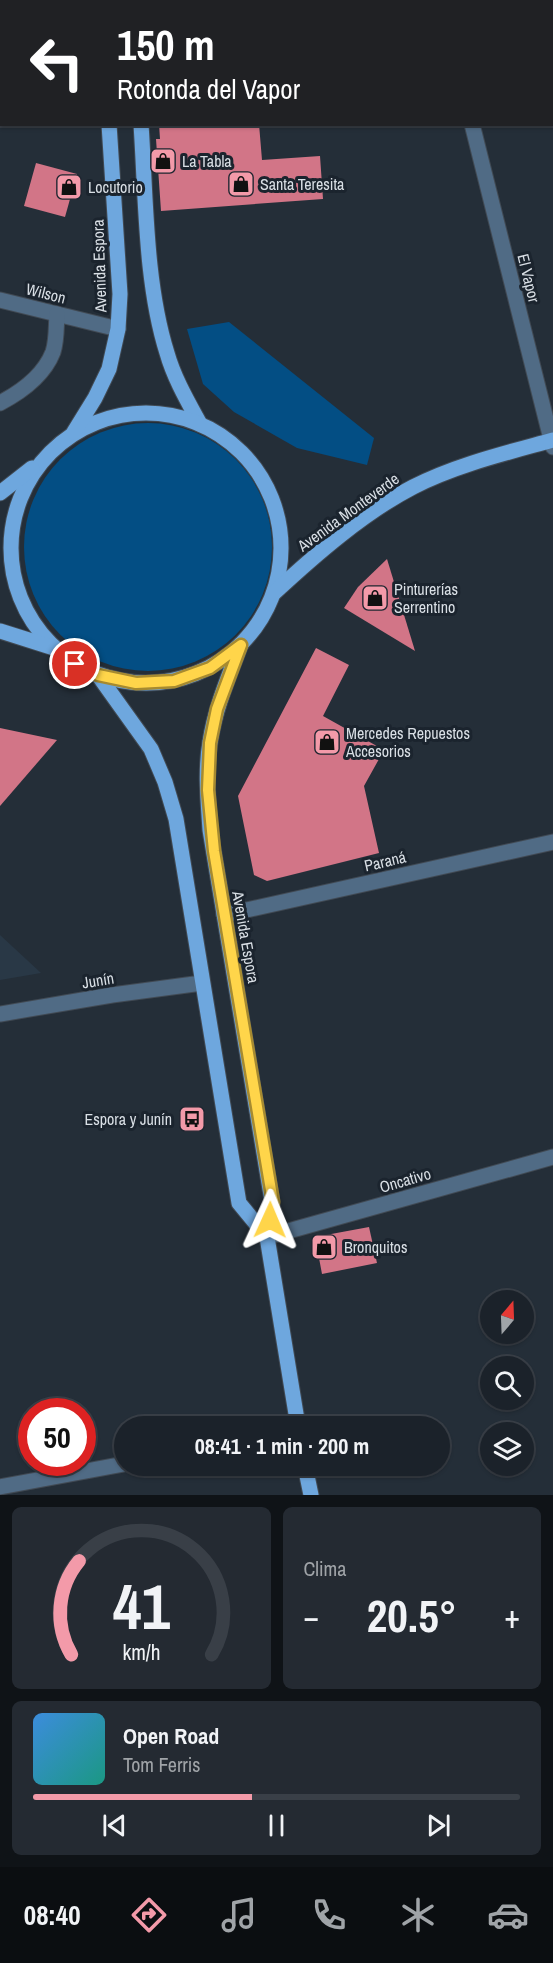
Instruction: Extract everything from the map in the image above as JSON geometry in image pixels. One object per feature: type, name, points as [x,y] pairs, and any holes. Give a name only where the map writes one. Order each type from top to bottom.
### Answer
[{"type":"main road","name":"Avenida Espora","points":[[74,432],[95,398],[109,369],[118,329],[120,294],[109,126]]},
{"type":"main road","points":[[141,126],[152,280],[158,321],[167,356],[200,424]]},
{"type":"main road","points":[[0,493],[74,432],[114,416],[158,413],[200,424],[235,446],[261,476],[277,513],[282,553],[274,593],[261,621],[241,645],[210,668],[174,681],[136,683],[98,675],[75,664],[54,648],[28,617],[13,579],[10,538],[18,498],[39,462]]},
{"type":"main road","name":"Avenida Monteverde","points":[[274,593],[315,554],[376,510],[412,488],[439,475],[471,464],[552,442]]},
{"type":"main road","points":[[0,631],[54,648]]},
{"type":"main road","name":"Avenida Espora","points":[[241,645],[217,709],[210,743],[208,790],[210,830],[273,1202],[267,1238],[296,1416]]},
{"type":"main road","name":"Avenida Espora","points":[[98,675],[151,749],[165,782],[176,819],[239,1203],[267,1238]]},
{"type":"main road","points":[[307,1476],[311,1495]]},
{"type":"street","name":"El Vapor","points":[[473,126],[552,442]]},
{"type":"street","name":"Wilson","points":[[0,300],[118,329]]},
{"type":"street","points":[[0,403],[17,394],[42,371],[53,351],[57,314]]},
{"type":"street","name":"Paraná","points":[[224,915],[553,842]]},
{"type":"street","name":"Junín","points":[[0,1014],[202,983]]},
{"type":"street","name":"Oncativo","points":[[267,1238],[553,1156]]},
{"type":"street","points":[[0,1487],[114,1466]]},
{"type":"shaded area","points":[[229,322],[374,438],[367,465],[297,448],[234,412],[203,384],[187,329]]},
{"type":"shaded area","points":[[148,423],[184,428],[217,444],[236,459],[251,478],[267,511],[272,547],[267,583],[251,616],[236,635],[217,650],[184,666],[148,671],[112,666],[79,650],[60,635],[45,616],[29,583],[24,547],[29,511],[45,478],[60,459],[79,444],[112,428]]},
{"type":"shaded area","points":[[0,935],[41,973],[0,980]]},
{"type":"building","name":"Santa Teresita","points":[[159,126],[259,126],[262,160],[320,156],[323,199],[161,211],[156,139],[160,139]]},
{"type":"building","points":[[36,163],[77,174],[65,217],[24,206]]},
{"type":"building","name":"Pinturerías Serrentino","points":[[387,559],[415,651],[344,608],[358,587]]},
{"type":"building","points":[[316,648],[349,665],[323,716],[384,750],[364,786],[379,853],[267,881],[254,875],[238,796]]},
{"type":"building","points":[[0,728],[57,740],[0,806]]},
{"type":"building","points":[[369,1227],[377,1263],[322,1274],[315,1237]]},
{"type":"place","name":"La Tabla","points":[[163,161]]},
{"type":"place","name":"Santa Teresita","points":[[241,184]]},
{"type":"place","name":"Locutorio","points":[[69,187]]},
{"type":"place","name":"Pinturerías Serrentino","points":[[375,598]]},
{"type":"place","name":"Mercedes Repuestos Accesorios","points":[[327,742]]},
{"type":"place","name":"Espora y Junín","points":[[192,1119]]},
{"type":"place","name":"Bronquitos","points":[[324,1247]]},
{"type":"route","points":[[75,664],[98,675],[136,683],[174,681],[210,668],[241,645],[217,709],[210,743],[208,790],[210,830],[273,1202],[270,1220]]}]
